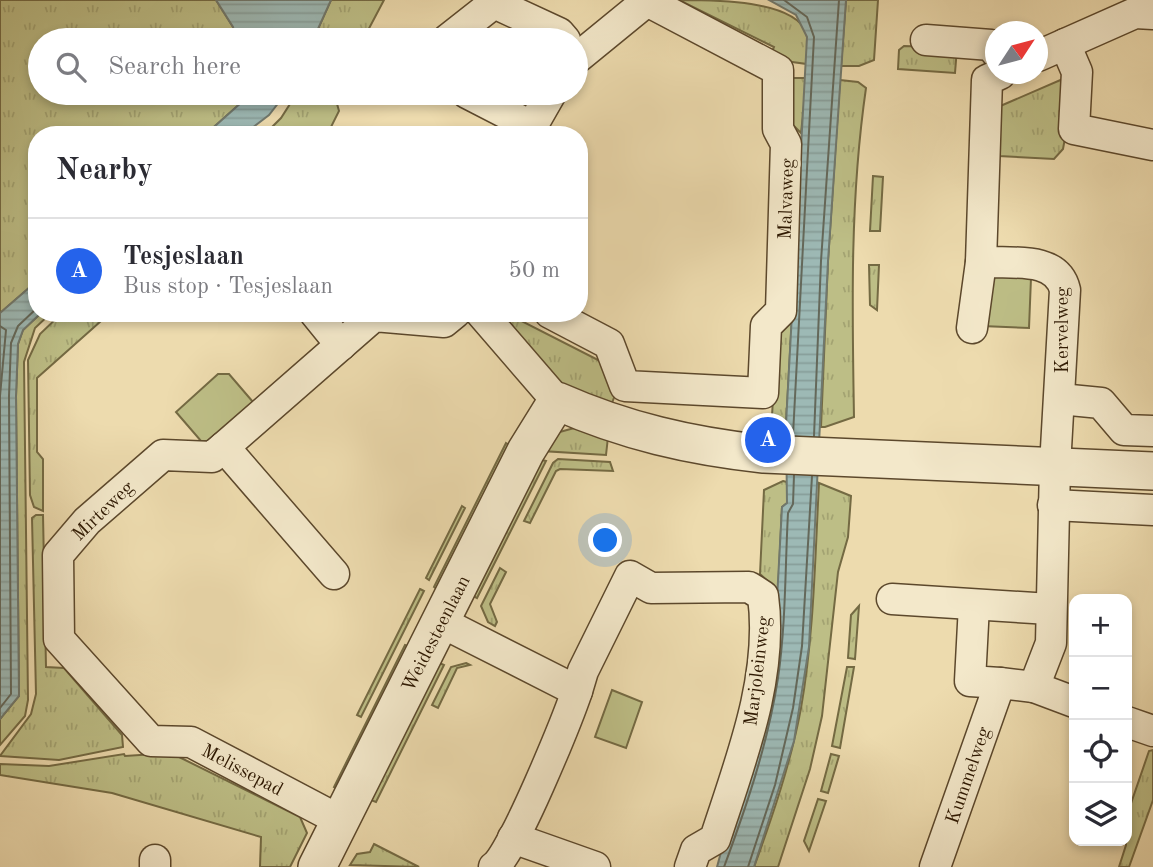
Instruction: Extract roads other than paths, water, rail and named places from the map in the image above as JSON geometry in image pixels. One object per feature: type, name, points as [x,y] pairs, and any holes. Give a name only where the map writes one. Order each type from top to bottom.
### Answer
[{"type":"street","name":"Malvaweg","points":[[567,322],[609,344],[625,386],[763,393],[766,326],[781,311],[786,144],[778,129],[778,70],[647,1],[588,43]]},
{"type":"street","name":"Malvaweg","points":[[462,28],[494,2],[549,28]]},
{"type":"street","points":[[1048,52],[1135,13],[1153,14]]},
{"type":"street","points":[[926,40],[985,45]]},
{"type":"street","points":[[1066,44],[1077,72],[1073,129],[1153,145]]},
{"type":"street","points":[[972,328],[981,262],[993,84]]},
{"type":"street","points":[[487,105],[522,126]]},
{"type":"street","points":[[531,126],[544,105]]},
{"type":"street","name":"Kervelweg","points":[[981,262],[1047,265],[1062,279],[1065,290],[1055,466]]},
{"type":"street","points":[[322,322],[341,345]]},
{"type":"street","name":"Mirteweg","points":[[59,639],[58,555],[87,520],[163,455],[212,457],[367,322]]},
{"type":"street","points":[[489,322],[557,401],[600,420],[675,442],[764,454],[1153,471]]},
{"type":"street","points":[[1059,399],[1101,403],[1125,430],[1153,431]]},
{"type":"street","name":"Weidesteenlaan","points":[[317,867],[526,451],[557,401]]},
{"type":"street","points":[[223,447],[334,574]]},
{"type":"street","points":[[1034,687],[1051,643],[1055,466]]},
{"type":"street","points":[[1053,505],[1153,510]]},
{"type":"street","name":"Marjoleinweg","points":[[494,867],[500,863],[513,838],[565,727],[583,671],[630,576],[651,587],[749,587],[763,596],[766,620],[761,668],[745,747],[715,839],[696,850],[690,867]]},
{"type":"street","points":[[892,599],[1050,609]]},
{"type":"street","points":[[974,605],[970,681],[1034,687],[1069,700]]},
{"type":"street","points":[[441,622],[576,691]]},
{"type":"street","name":"Melissepad","points":[[59,639],[151,741],[191,741],[341,821]]},
{"type":"street","name":"Kummelweg","points":[[935,867],[1000,683]]},
{"type":"street","points":[[1132,724],[1153,731]]},
{"type":"street","points":[[513,838],[595,867]]},
{"type":"water","points":[[216,0],[331,0],[318,28],[233,27]]},
{"type":"water","points":[[769,0],[846,0],[828,261],[809,647],[794,741],[754,867],[717,867],[774,655],[782,507],[787,503],[786,424],[807,37],[796,15]]},
{"type":"water","points":[[239,105],[277,105],[255,126],[215,126]]},
{"type":"water","points":[[28,289],[28,322],[31,322],[23,330],[18,344],[16,396],[19,696],[0,719],[0,313]]},
{"type":"place","name":"Tesjeslaan","points":[[768,440]]}]
